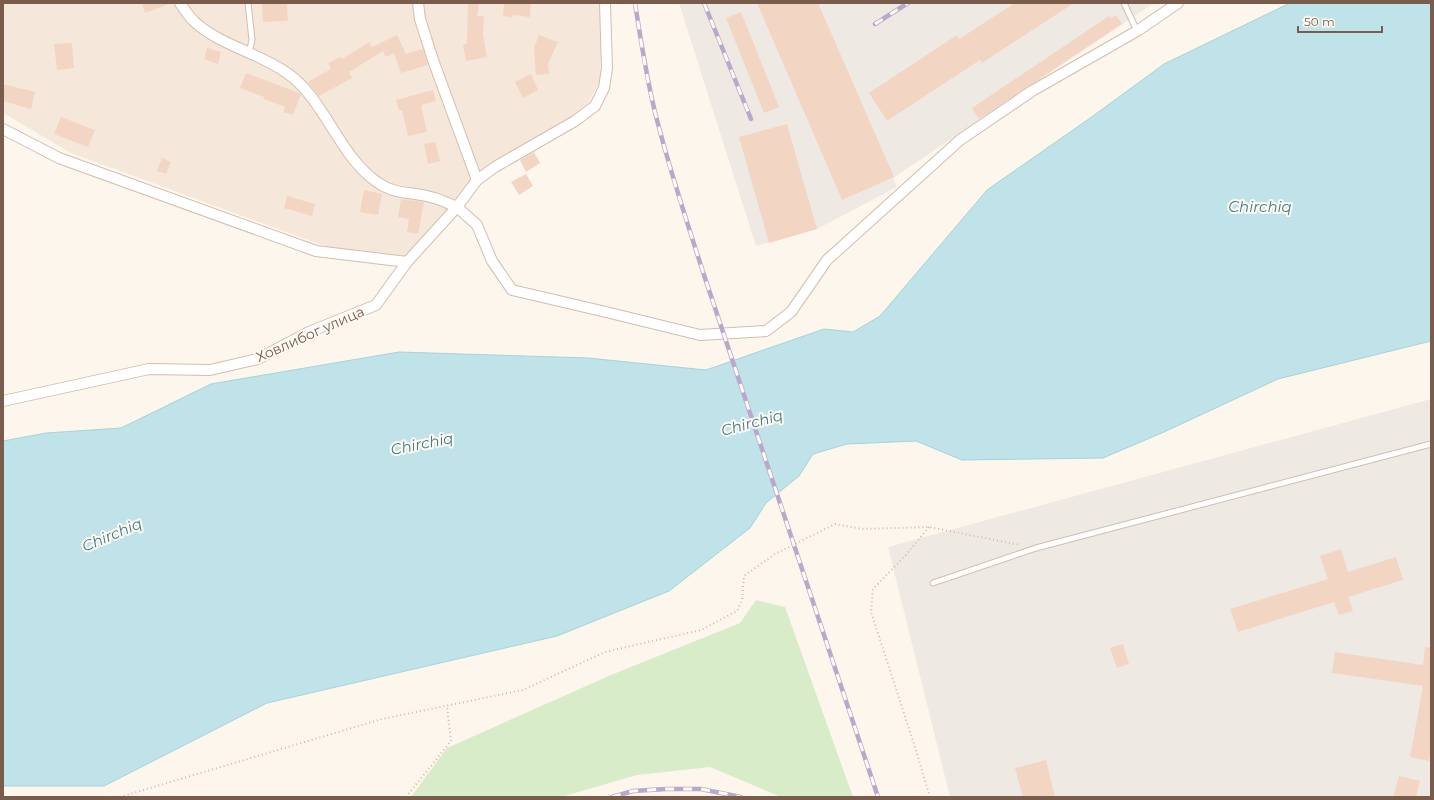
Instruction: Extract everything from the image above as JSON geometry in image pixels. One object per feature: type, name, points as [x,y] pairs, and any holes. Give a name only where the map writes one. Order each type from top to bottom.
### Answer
[{"type":"street","points":[[180,3],[195,23],[213,36],[288,73],[308,93],[346,150],[377,182],[394,192],[434,197],[457,207],[477,225],[492,262],[512,290],[700,335],[766,330],[791,312],[827,260],[960,140],[1032,91],[1137,31],[1178,3]]},
{"type":"street","points":[[418,3],[420,19],[433,60],[477,180]]},
{"type":"street","name":"Ховлибог улица","points":[[3,401],[149,369],[210,370],[258,359],[309,332],[376,305],[407,262],[457,207],[477,180],[494,167],[576,121],[595,106],[604,88],[607,68],[605,3]]},
{"type":"street","points":[[3,129],[59,158],[316,250],[407,262]]},
{"type":"lane","points":[[248,3],[252,40],[250,53]]},
{"type":"lane","points":[[1124,3],[1137,31]]},
{"type":"lane","points":[[932,583],[1036,548],[1431,444]]},
{"type":"path","points":[[120,797],[382,719],[523,690],[605,652],[701,630],[737,611],[742,600],[744,576],[775,554],[835,524],[862,529],[929,527],[1036,548]]},
{"type":"path","points":[[929,527],[905,556],[873,589],[871,612],[930,797]]},
{"type":"path","points":[[406,797],[450,741],[447,706]]},
{"type":"shaded area","points":[[3,3],[600,3],[600,81],[588,103],[571,117],[482,169],[426,233],[413,252],[399,259],[327,247],[71,153],[3,113]]},
{"type":"shaded area","points":[[679,3],[1154,3],[893,178],[897,187],[817,229],[756,246]]},
{"type":"shaded area","points":[[1431,399],[1431,797],[950,797],[888,547]]},
{"type":"green space","points":[[756,600],[785,607],[853,797],[781,797],[710,767],[637,775],[561,797],[411,797],[447,748],[611,675],[740,623]]},
{"type":"water","name":"Chirchiq","points":[[1290,3],[1431,3],[1431,341],[1278,379],[1164,432],[1103,458],[962,460],[916,441],[847,444],[813,454],[799,476],[766,503],[750,528],[669,591],[557,636],[267,703],[104,786],[3,786],[3,441],[46,433],[121,428],[211,384],[399,352],[588,358],[706,370],[824,329],[853,332],[880,316],[987,190],[1164,64]]},
{"type":"building","points":[[142,3],[169,3],[169,4],[145,13]]},
{"type":"building","points":[[262,3],[287,3],[288,21],[263,22]]},
{"type":"building","points":[[468,3],[479,3],[477,16],[484,16],[483,34],[487,57],[466,61],[463,45],[467,44]]},
{"type":"building","points":[[504,3],[531,3],[530,17],[513,15],[512,17],[503,16]]},
{"type":"building","points":[[757,3],[818,3],[894,177],[842,200]]},
{"type":"building","points":[[1015,3],[1074,3],[982,63],[980,60],[887,121],[869,93],[957,35],[959,39]]},
{"type":"building","points":[[741,12],[779,107],[764,113],[726,18]]},
{"type":"building","points":[[1116,15],[1122,24],[979,119],[972,108],[1109,16],[1111,18]]},
{"type":"building","points":[[397,35],[406,54],[423,49],[428,65],[401,73],[394,53],[386,57],[383,51],[349,72],[352,78],[319,96],[308,82],[331,69],[328,63],[341,57],[342,59],[369,42],[372,47]]},
{"type":"building","points":[[539,35],[558,42],[548,64],[549,74],[536,75],[534,48]]},
{"type":"building","points":[[72,43],[74,68],[57,70],[54,44]]},
{"type":"building","points":[[207,48],[221,52],[218,64],[204,59]]},
{"type":"building","points":[[246,73],[301,94],[293,115],[283,112],[285,107],[240,88]]},
{"type":"building","points":[[531,74],[538,90],[523,98],[515,82]]},
{"type":"building","points":[[3,84],[35,92],[31,109],[3,101]]},
{"type":"building","points":[[433,90],[436,101],[421,105],[427,132],[408,136],[402,110],[399,111],[396,100]]},
{"type":"building","points":[[61,117],[95,130],[88,147],[54,134]]},
{"type":"building","points":[[787,124],[817,229],[769,243],[739,137]]},
{"type":"building","points":[[435,142],[440,161],[428,164],[424,144]]},
{"type":"building","points":[[534,152],[540,163],[526,172],[520,160]]},
{"type":"building","points":[[162,158],[171,162],[166,174],[157,171]]},
{"type":"building","points":[[526,174],[533,186],[519,195],[511,182]]},
{"type":"building","points":[[364,190],[382,194],[378,215],[360,212]]},
{"type":"building","points":[[287,196],[315,204],[312,216],[284,208]]},
{"type":"building","points":[[401,199],[424,202],[418,234],[407,232],[409,219],[398,217]]},
{"type":"building","points":[[1341,549],[1348,572],[1396,557],[1403,580],[1348,597],[1353,611],[1339,615],[1334,602],[1238,632],[1230,609],[1328,579],[1320,556]]},
{"type":"building","points":[[1123,644],[1129,664],[1117,668],[1110,648]]},
{"type":"building","points":[[1425,647],[1431,648],[1431,749],[1429,761],[1410,757],[1423,686],[1332,673],[1335,652],[1423,665]]},
{"type":"building","points":[[1046,760],[1055,797],[1023,797],[1015,768]]},
{"type":"building","points":[[1399,776],[1420,781],[1416,797],[1393,797]]},
{"type":"railway","points":[[635,3],[644,62],[653,106],[679,196],[878,797]]},
{"type":"railway","points":[[704,3],[751,119]]},
{"type":"railway","points":[[875,24],[908,3]]},
{"type":"railway","points":[[612,797],[633,791],[666,789],[701,789],[741,797]]}]
